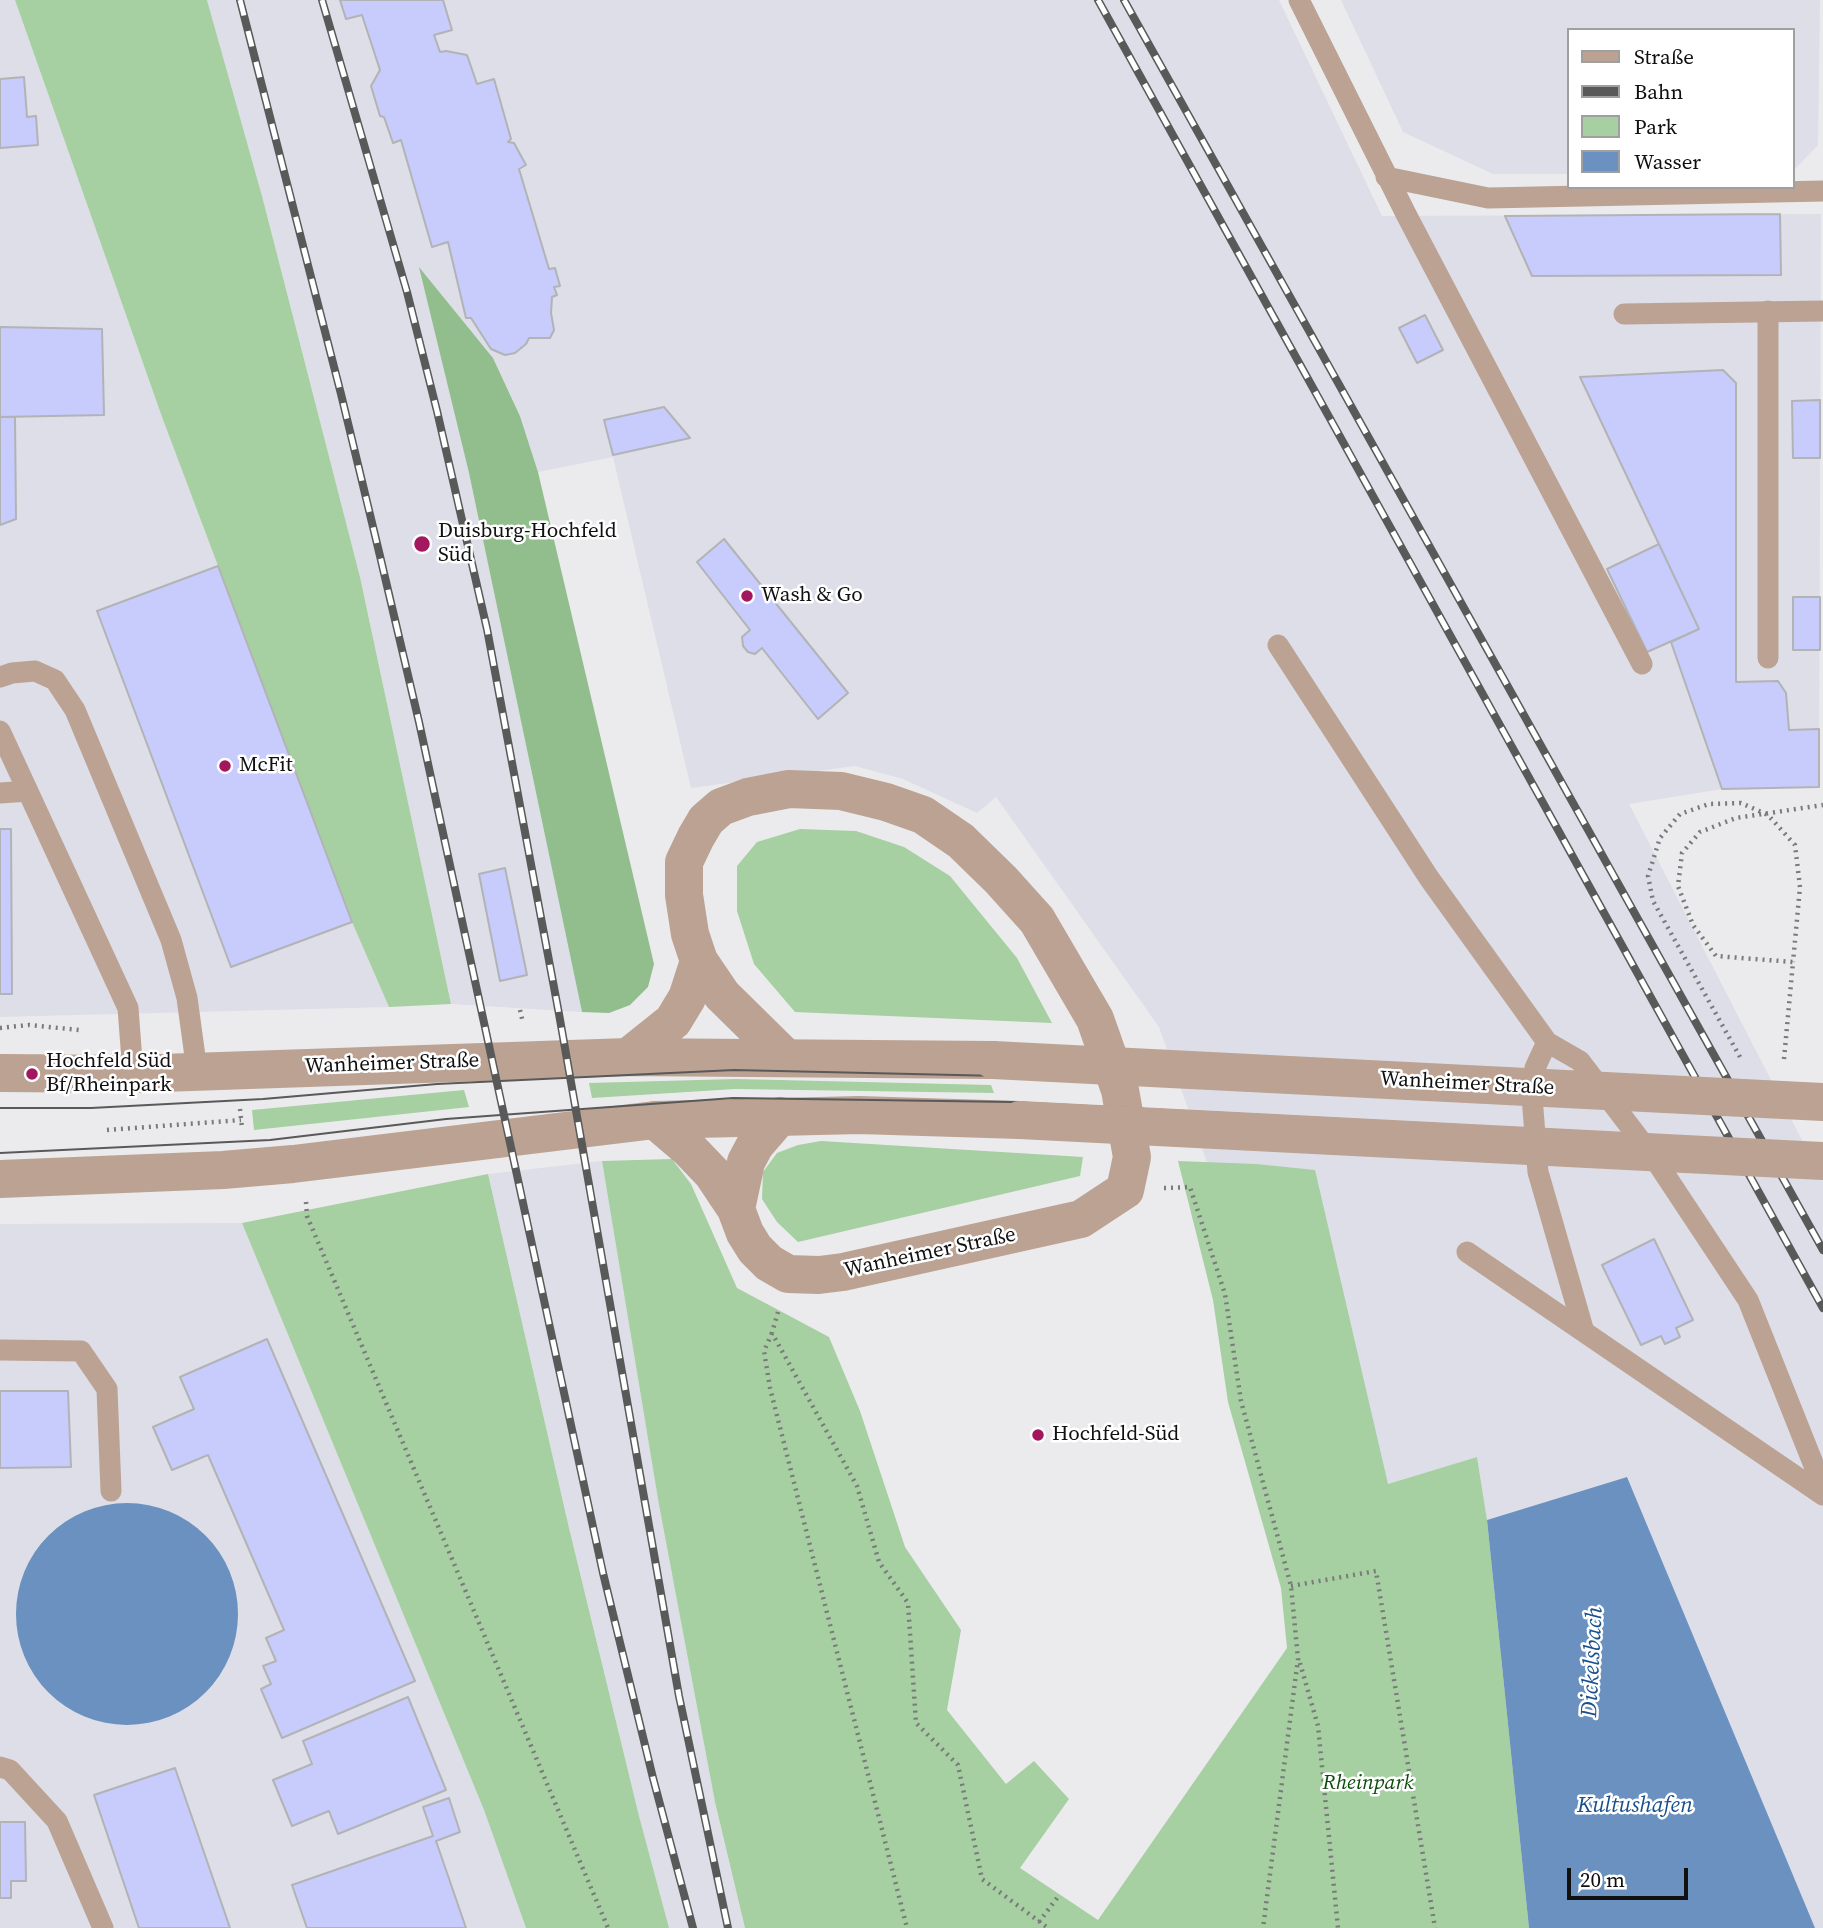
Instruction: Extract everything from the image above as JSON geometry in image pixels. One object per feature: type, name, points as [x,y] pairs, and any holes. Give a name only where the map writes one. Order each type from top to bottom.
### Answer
[{"type":"street","points":[[785,1057],[722,995],[699,961],[684,895],[684,862],[706,820],[721,807],[748,797],[789,789],[841,791],[923,815],[961,841],[1037,920],[1096,1019],[1120,1090],[1130,1144],[1132,1157],[1125,1190]]},
{"type":"street","points":[[628,1058],[673,1021],[687,998],[699,961]]},
{"type":"street","name":"Wanheimer Straße","points":[[0,1073],[133,1074],[628,1058],[993,1060],[1823,1102]]},
{"type":"street","points":[[0,1179],[223,1170],[293,1164],[655,1120],[859,1115],[1020,1120],[1823,1161]]},
{"type":"street","points":[[736,1209],[746,1162],[755,1145],[780,1116]]},
{"type":"street","points":[[655,1120],[712,1173],[736,1209],[745,1233],[755,1249],[769,1263],[788,1273]]},
{"type":"street","name":"Wanheimer Straße","points":[[788,1273],[819,1275],[843,1272],[1081,1219],[1125,1190]]},
{"type":"lane","points":[[1299,0],[1386,177],[1642,664]]},
{"type":"lane","points":[[1386,177],[1488,198],[1823,191]]},
{"type":"lane","points":[[1624,314],[1823,311]]},
{"type":"lane","points":[[1768,312],[1768,658]]},
{"type":"lane","points":[[1278,645],[1429,878],[1546,1042],[1580,1061],[1654,1158],[1748,1300],[1823,1488]]},
{"type":"lane","points":[[0,677],[35,671],[55,680],[75,710],[171,940],[187,998],[197,1071]]},
{"type":"lane","points":[[0,731],[128,1009],[133,1074]]},
{"type":"lane","points":[[0,793],[28,791]]},
{"type":"lane","points":[[1546,1042],[1535,1068],[1532,1097],[1538,1172],[1584,1332]]},
{"type":"lane","points":[[1467,1252],[1823,1495]]},
{"type":"lane","points":[[0,1350],[81,1352],[107,1389],[111,1491]]},
{"type":"lane","points":[[0,1767],[10,1770],[57,1821],[103,1928]]},
{"type":"path","points":[[1741,1059],[1653,901],[1648,876],[1660,838],[1680,814],[1709,804],[1741,803],[1768,815],[1795,845],[1800,887],[1784,1061]]},
{"type":"path","points":[[1793,961],[1716,956],[1693,925],[1678,886],[1682,853],[1700,832],[1735,818],[1823,805]]},
{"type":"path","points":[[520,1010],[523,1024]]},
{"type":"path","points":[[107,1130],[242,1120]]},
{"type":"path","points":[[1125,1190],[1190,1187],[1224,1294],[1241,1401],[1291,1586],[1298,1659],[1318,1726],[1338,1928]]},
{"type":"path","points":[[305,1189],[307,1216],[608,1928]]},
{"type":"path","points":[[788,1273],[764,1351],[769,1388],[907,1928]]},
{"type":"path","points":[[772,1332],[857,1486],[880,1562],[908,1603],[916,1723],[958,1765],[982,1879],[1048,1928]]},
{"type":"path","points":[[1291,1586],[1376,1571],[1435,1928]]},
{"type":"path","points":[[1263,1928],[1298,1659]]},
{"type":"path","points":[[1039,1922],[1060,1894]]},
{"type":"shaded area","points":[[0,0],[15,0],[162,417],[352,922],[389,1007],[0,1017]]},
{"type":"shaded area","points":[[207,0],[1279,0],[1382,216],[1821,214],[1819,787],[1722,789],[1629,804],[1823,1181],[1823,1928],[1815,1928],[1627,1477],[1487,1520],[1477,1457],[1388,1484],[1209,1168],[1159,1027],[996,797],[977,813],[903,779],[855,766],[691,788],[613,457],[538,472],[520,415],[493,358],[421,269],[469,473],[582,1012],[451,1004],[360,577],[262,196]]},
{"type":"shaded area","points":[[1341,0],[1820,0],[1818,145],[1795,169],[1795,28],[1568,28],[1568,174],[1493,174],[1403,132]]},
{"type":"shaded area","points":[[602,1161],[659,1505],[715,1802],[745,1928],[669,1928],[569,1528],[488,1174]]},
{"type":"shaded area","points":[[242,1223],[484,1810],[526,1928],[0,1928],[0,1224]]},
{"type":"green space","points":[[15,0],[207,0],[262,196],[360,577],[451,1004],[389,1007],[352,922],[162,417]]},
{"type":"green space","points":[[419,267],[493,358],[520,416],[538,472],[654,964],[648,987],[630,1005],[609,1013],[582,1012],[469,473]]},
{"type":"green space","points":[[800,829],[856,831],[904,847],[950,876],[1017,958],[1052,1023],[795,1012],[754,964],[737,911],[737,866],[757,842]]},
{"type":"green space","points":[[736,1079],[991,1085],[994,1093],[735,1089],[592,1098],[589,1083]]},
{"type":"green space","points":[[464,1090],[469,1107],[254,1130],[252,1110]]},
{"type":"green space","points":[[821,1141],[1083,1157],[1080,1176],[798,1242],[777,1222],[762,1199],[763,1172],[777,1153],[798,1145]]},
{"type":"green space","name":"Rheinpark","points":[[672,1159],[691,1184],[737,1288],[829,1337],[860,1411],[905,1547],[961,1630],[947,1710],[1006,1784],[1034,1761],[1069,1799],[1020,1868],[1098,1920],[1287,1648],[1281,1588],[1228,1402],[1213,1300],[1178,1161],[1256,1164],[1315,1170],[1388,1484],[1477,1457],[1487,1520],[1529,1928],[745,1928],[715,1802],[659,1505],[602,1161]]},
{"type":"green space","points":[[488,1174],[569,1528],[669,1928],[526,1928],[484,1810],[242,1223]]},
{"type":"water","name":"Kultushafen","points":[[1627,1477],[1815,1928],[1529,1928],[1487,1520]]},
{"type":"water","points":[[127,1503],[159,1508],[179,1516],[205,1536],[225,1562],[233,1582],[238,1614],[233,1646],[225,1666],[205,1692],[179,1712],[159,1720],[127,1725],[95,1720],[75,1712],[49,1692],[29,1666],[21,1646],[16,1614],[21,1582],[29,1562],[49,1536],[75,1516],[95,1508]]},
{"type":"building","points":[[340,0],[443,0],[452,30],[434,35],[440,52],[467,55],[477,84],[494,79],[511,139],[508,142],[514,143],[526,165],[519,169],[549,269],[555,268],[560,286],[554,287],[557,295],[552,297],[554,330],[550,338],[529,338],[515,353],[505,355],[491,349],[471,318],[466,318],[448,242],[432,247],[401,140],[393,143],[384,117],[380,116],[371,86],[380,70],[362,15],[346,19]]},
{"type":"building","points":[[24,77],[27,117],[36,116],[38,145],[0,148],[0,79]]},
{"type":"building","points":[[1780,214],[1781,275],[1532,276],[1505,216]]},
{"type":"building","points":[[1425,315],[1443,350],[1417,363],[1399,328]]},
{"type":"building","points":[[0,327],[102,329],[104,415],[0,417]]},
{"type":"building","points":[[1723,370],[1736,383],[1736,682],[1778,681],[1786,693],[1789,730],[1819,729],[1819,787],[1722,789],[1671,642],[1699,629],[1580,377]]},
{"type":"building","points":[[1820,400],[1820,458],[1793,458],[1792,401]]},
{"type":"building","points":[[664,407],[690,438],[613,455],[604,420]]},
{"type":"building","points":[[0,417],[15,417],[16,519],[0,525]]},
{"type":"building","name":"Wash & Go","points":[[724,539],[848,693],[818,719],[762,648],[755,654],[748,652],[743,646],[742,637],[750,630],[697,562]]},
{"type":"building","points":[[1659,544],[1699,629],[1647,652],[1607,569]]},
{"type":"building","name":"McFit","points":[[218,566],[352,922],[231,967],[97,611]]},
{"type":"building","points":[[1793,597],[1820,597],[1820,650],[1793,650]]},
{"type":"building","points":[[0,829],[11,829],[12,994],[0,994]]},
{"type":"building","points":[[505,868],[527,975],[500,981],[479,874]]},
{"type":"building","points":[[1654,1239],[1693,1320],[1676,1328],[1680,1337],[1665,1344],[1661,1336],[1641,1345],[1602,1265]]},
{"type":"building","points":[[267,1339],[415,1681],[282,1738],[261,1689],[271,1684],[263,1666],[276,1661],[266,1638],[284,1630],[208,1455],[172,1470],[153,1427],[194,1409],[180,1377]]},
{"type":"building","points":[[0,1391],[68,1391],[71,1467],[0,1468]]},
{"type":"building","points":[[408,1697],[446,1790],[338,1834],[329,1811],[292,1826],[273,1780],[312,1764],[303,1741]]},
{"type":"building","points":[[175,1768],[230,1928],[139,1928],[94,1795]]},
{"type":"building","points":[[449,1798],[460,1832],[436,1841],[466,1928],[307,1928],[292,1885],[433,1836],[423,1807]]},
{"type":"building","points":[[0,1822],[25,1822],[26,1881],[11,1881],[11,1898],[0,1898]]},
{"type":"tram line","points":[[0,1108],[91,1108],[263,1099],[437,1084],[734,1070],[1001,1076],[1823,1119]]},
{"type":"tram line","points":[[0,1153],[270,1140],[446,1119],[733,1098],[1012,1102],[1823,1144]]},
{"type":"railway","points":[[240,0],[380,556],[419,722],[603,1573],[693,1928]]},
{"type":"railway","points":[[322,0],[407,292],[487,629],[559,1014],[679,1696],[728,1928]]},
{"type":"railway","points":[[1098,0],[1823,1308]]},
{"type":"railway","points":[[1124,0],[1823,1250]]},
{"type":"place","name":"Duisburg-Hochfeld Süd","points":[[422,544]]},
{"type":"place","name":"Wash & Go","points":[[747,596]]},
{"type":"place","name":"McFit","points":[[225,766]]},
{"type":"place","name":"Hochfeld Süd Bf/Rheinpark","points":[[32,1074]]},
{"type":"place","name":"Hochfeld-Süd","points":[[1038,1435]]},
{"type":"water label","name":"Dickelsbach","points":[[1593,1662]]}]
